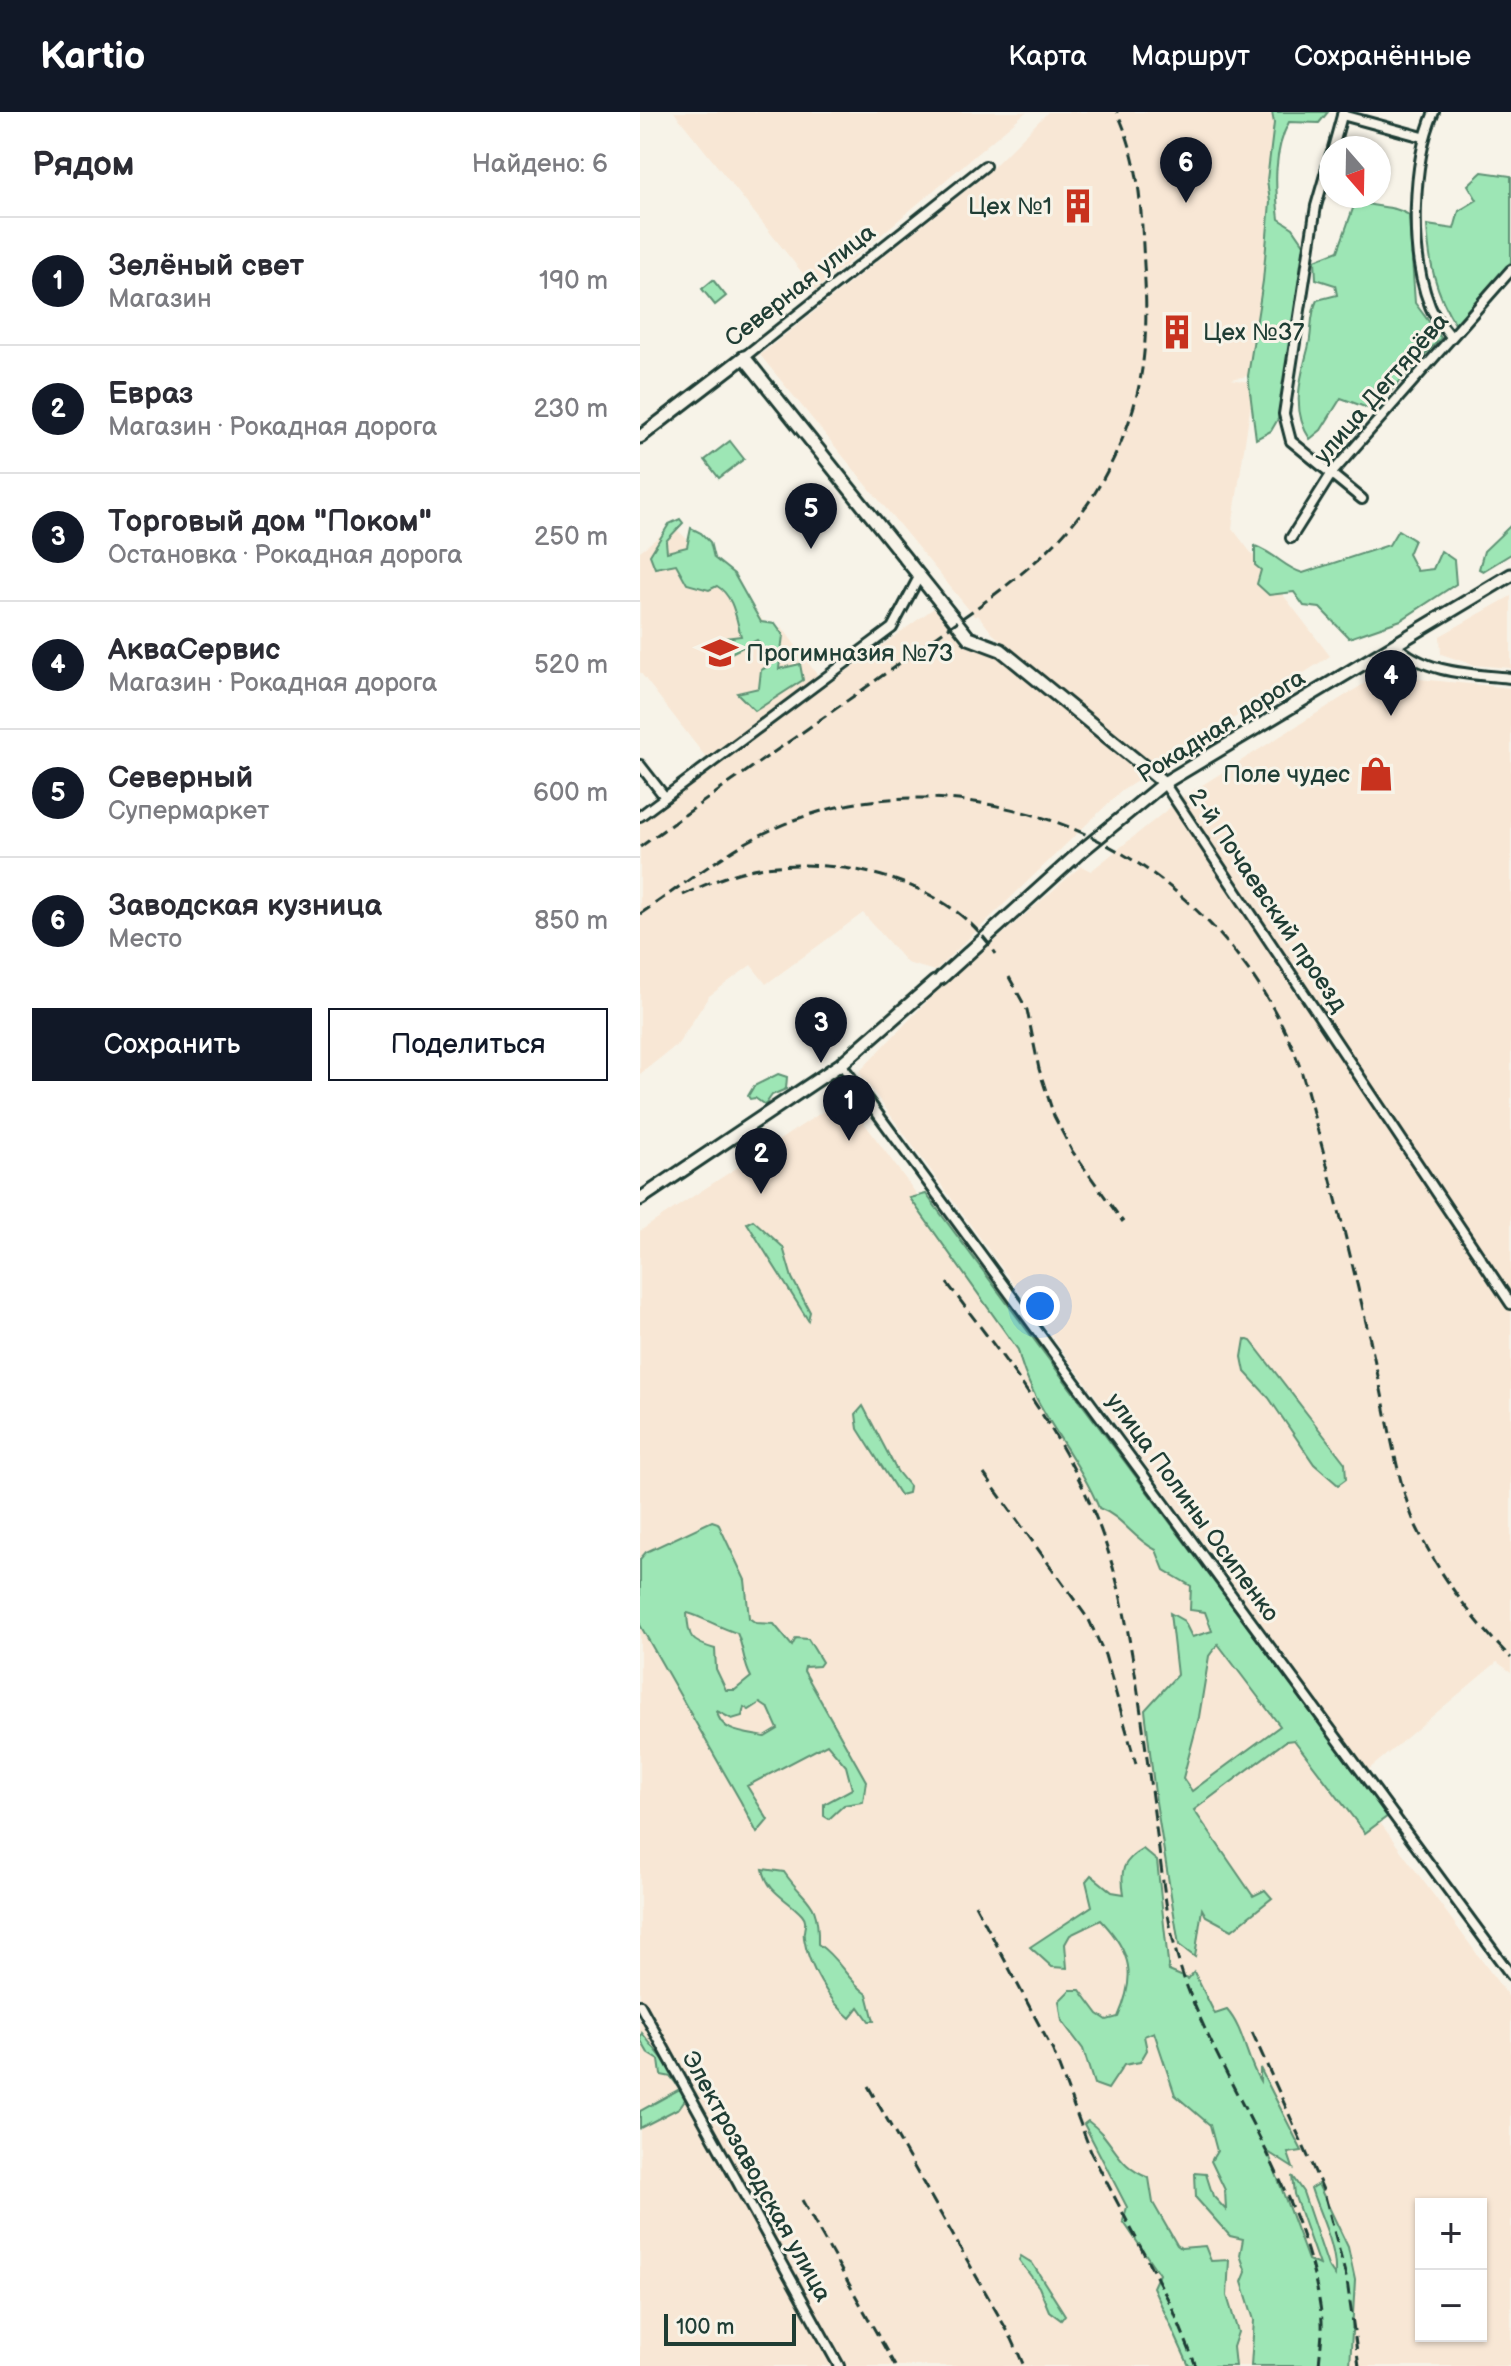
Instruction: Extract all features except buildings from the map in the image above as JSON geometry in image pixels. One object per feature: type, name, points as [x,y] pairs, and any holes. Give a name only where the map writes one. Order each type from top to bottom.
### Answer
[{"type":"main road","name":"Северная улица","points":[[640,437],[744,357]]},
{"type":"main road","name":"2-й Почаевский проезд","points":[[744,357],[969,638],[1001,650],[1164,783]]},
{"type":"main road","name":"Рокадная дорога","points":[[640,1199],[841,1064],[1079,853],[1164,783],[1511,575]]},
{"type":"street","points":[[1434,112],[1423,137],[1417,215],[1418,265],[1430,309],[1451,337]]},
{"type":"street","points":[[1336,136],[1342,113],[1423,137]]},
{"type":"street","name":"Северная улица","points":[[744,357],[985,166]]},
{"type":"street","points":[[1319,196],[1284,414],[1291,441],[1362,499]]},
{"type":"street","name":"улица Дегтярёва","points":[[1291,538],[1332,473],[1511,270]]},
{"type":"street","points":[[640,816],[892,628],[920,575]]},
{"type":"street","points":[[1395,644],[1407,658],[1448,671],[1511,678]]},
{"type":"street","points":[[640,765],[665,797]]},
{"type":"street","name":"2-й Почаевский проезд","points":[[1164,783],[1511,1304]]},
{"type":"street","name":"улица Полины Осипенко","points":[[841,1064],[1511,1975]]},
{"type":"street","name":"Электрозаводская улица","points":[[640,2005],[839,2366]]},
{"type":"shaded area","points":[[674,112],[1026,112],[816,290]]},
{"type":"shaded area","points":[[1048,112],[1272,112],[1274,122],[1267,180],[1270,201],[1263,281],[1248,376],[1231,379],[1254,383],[1232,528],[1330,656],[1120,792],[935,971],[907,963],[863,913],[766,984],[751,965],[709,996],[678,1044],[640,1074],[640,820],[934,608],[962,642],[980,644],[1010,660],[1071,715],[1079,705],[992,633],[978,615],[975,617],[760,355],[984,176]]},
{"type":"shaded area","name":"Прогимназия №73","points":[[673,526],[733,582],[772,633],[782,627],[818,676],[707,759],[640,672],[640,551]]},
{"type":"shaded area","points":[[1511,596],[1511,668],[1474,665],[1441,654],[1440,636]]},
{"type":"shaded area","points":[[1378,675],[1511,688],[1511,1672],[1497,1662],[1368,1770],[859,1072],[934,994],[1081,866],[1091,871],[1183,797]]},
{"type":"shaded area","points":[[845,1097],[1511,2000],[1511,2366],[640,2366],[640,1231]]},
{"type":"green space","points":[[1272,112],[1328,112],[1319,123],[1289,122],[1280,145],[1276,182],[1279,219],[1293,228],[1306,247],[1278,419],[1271,431],[1256,439],[1248,376],[1263,281],[1270,202],[1267,180],[1274,123]]},
{"type":"green space","points":[[1482,172],[1511,176],[1511,262],[1455,324],[1434,276],[1427,225],[1454,229],[1459,211],[1477,200],[1468,185]]},
{"type":"green space","points":[[1353,208],[1389,208],[1409,215],[1415,303],[1441,338],[1373,410],[1341,398],[1321,430],[1310,439],[1301,417],[1299,395],[1313,312],[1317,300],[1337,295],[1335,285],[1316,279],[1315,260],[1338,251]]},
{"type":"green space","points":[[713,280],[726,296],[715,305],[702,289]]},
{"type":"green space","points":[[730,441],[744,459],[719,478],[705,460]]},
{"type":"green space","points":[[680,519],[683,523],[666,541],[667,552],[687,547],[691,528],[701,533],[710,542],[714,558],[734,574],[761,622],[775,624],[783,635],[779,669],[800,664],[803,680],[755,711],[737,693],[759,688],[761,670],[769,666],[770,659],[757,640],[731,653],[716,645],[725,638],[741,636],[734,608],[723,590],[717,586],[709,590],[687,584],[676,564],[655,568],[650,555],[669,524]]},
{"type":"green space","points":[[1511,525],[1511,554],[1483,571],[1479,569],[1484,551]]},
{"type":"green space","points":[[1398,530],[1414,540],[1408,554],[1417,571],[1433,569],[1441,551],[1454,560],[1456,584],[1401,620],[1349,638],[1320,608],[1304,606],[1294,592],[1269,595],[1257,584],[1261,570],[1255,565],[1255,546],[1303,573],[1389,545]]},
{"type":"green space","points":[[778,1074],[787,1077],[786,1089],[772,1095],[765,1105],[755,1098],[750,1099],[748,1096],[754,1086]]},
{"type":"green space","points":[[926,1194],[1388,1816],[1365,1833],[1294,1740],[1286,1741],[1194,1810],[1253,1896],[1265,1890],[1272,1898],[1232,1930],[1206,1916],[1202,1909],[1195,1957],[1179,1945],[1145,1710],[1177,1675],[1170,1613],[1184,1621],[1192,1637],[1212,1631],[1205,1612],[1190,1610],[1191,1586],[1164,1570],[1156,1550],[1099,1508],[1032,1390],[1018,1350],[910,1198]],"holes":[[[1218,1644],[1280,1726],[1192,1791],[1183,1778],[1199,1717],[1209,1656]]]},
{"type":"green space","points":[[753,1220],[783,1247],[792,1278],[810,1312],[808,1320],[747,1223]]},
{"type":"green space","points":[[1245,1339],[1251,1341],[1345,1463],[1346,1479],[1338,1485],[1314,1464],[1269,1398],[1245,1372],[1242,1357]]},
{"type":"green space","points":[[863,1406],[897,1471],[909,1486],[908,1493],[900,1495],[858,1429],[856,1414]]},
{"type":"green space","points":[[712,1521],[718,1523],[745,1580],[749,1618],[756,1623],[774,1624],[792,1646],[796,1638],[808,1639],[822,1662],[819,1666],[805,1667],[804,1671],[866,1781],[863,1802],[844,1805],[829,1819],[824,1816],[824,1804],[852,1789],[846,1766],[827,1744],[747,1786],[768,1820],[757,1833],[640,1625],[640,1559],[646,1552]],"holes":[[[687,1613],[737,1633],[751,1677],[735,1690],[726,1690],[716,1669],[715,1649],[692,1638]],[[760,1703],[769,1709],[778,1729],[765,1737],[728,1728],[717,1711],[732,1719],[742,1716],[744,1707],[749,1710]]]},
{"type":"green space","points":[[1143,1849],[1157,1861],[1169,1971],[1188,1979],[1194,1972],[1215,2014],[1227,2010],[1233,2018],[1255,2072],[1260,2081],[1260,2068],[1302,2151],[1288,2153],[1293,2168],[1268,2152],[1308,2260],[1319,2265],[1294,2194],[1292,2176],[1303,2192],[1328,2266],[1335,2276],[1331,2243],[1311,2188],[1318,2184],[1348,2247],[1355,2280],[1350,2366],[1251,2366],[1254,2320],[1242,2282],[1246,2272],[1240,2255],[1243,2239],[1230,2236],[1196,2198],[1195,2173],[1206,2174],[1213,2196],[1226,2210],[1225,2190],[1211,2161],[1217,2151],[1210,2125],[1175,2095],[1154,2032],[1144,2036],[1147,2050],[1140,2062],[1124,2065],[1108,2089],[1094,2084],[1083,2049],[1062,2021],[1059,2001],[1070,1990],[1080,1990],[1098,2014],[1107,2020],[1118,2017],[1129,1977],[1125,1954],[1101,1920],[1070,1935],[1065,1944],[1067,1968],[1052,1967],[1030,1947],[1092,1906],[1086,1881],[1091,1875],[1112,1892],[1124,1894],[1124,1867]]},
{"type":"green space","points":[[763,1869],[784,1872],[810,1903],[816,1918],[818,1944],[867,1994],[874,2021],[869,2021],[859,2007],[850,2018],[827,1992],[806,1948],[804,1918],[774,1890]]},
{"type":"green space","points":[[642,2033],[682,2083],[686,2098],[679,2108],[640,2128],[640,2111],[680,2089],[671,2077],[661,2075],[659,2060],[648,2053],[640,2039]]},
{"type":"green space","points":[[1088,2121],[1129,2167],[1149,2178],[1153,2203],[1177,2245],[1181,2248],[1205,2246],[1211,2261],[1229,2260],[1227,2296],[1238,2332],[1233,2347],[1235,2366],[1189,2366],[1153,2287],[1159,2274],[1123,2221],[1127,2207],[1084,2124]]},
{"type":"green space","points":[[1021,2256],[1032,2263],[1065,2315],[1061,2320],[1049,2311],[1039,2287],[1019,2260]]},
{"type":"railway","points":[[640,847],[1021,574],[1064,533],[1099,486],[1114,458],[1134,405],[1146,325],[1138,187],[1131,150],[1117,112]]},
{"type":"railway","points":[[640,914],[729,853],[779,826],[854,804],[932,798],[1011,809],[1088,835],[1124,854],[1189,903],[1244,964],[1267,997],[1292,1046],[1344,1230],[1411,1514],[1448,1582],[1471,1614],[1511,1658]]},
{"type":"railway","points":[[683,895],[720,879],[759,868],[791,865],[858,870],[922,891],[951,908],[976,929],[996,954]]},
{"type":"railway","points":[[1009,977],[1027,1010],[1039,1069],[1054,1116],[1072,1151],[1123,1222]]},
{"type":"railway","points":[[947,1283],[1054,1433],[1094,1512],[1122,1603],[1133,1662],[1175,1949],[1203,2025],[1263,2144],[1299,2225],[1321,2312],[1319,2366]]},
{"type":"railway","points":[[984,1474],[1089,1620],[1105,1655],[1136,1764]]},
{"type":"railway","points":[[975,1904],[1053,2051],[1091,2152],[1172,2307],[1196,2366]]},
{"type":"railway","points":[[1252,2032],[1324,2192],[1347,2281],[1359,2366]]},
{"type":"railway","points":[[868,2086],[1012,2339],[1024,2366]]},
{"type":"railway","points":[[802,2200],[895,2366]]},
{"type":"place","name":"Заводская кузница","points":[[1186,203]]},
{"type":"place","name":"Цех №1","points":[[1078,206]]},
{"type":"place","name":"Цех №37","points":[[1177,332]]},
{"type":"place","name":"Северный","points":[[811,549]]},
{"type":"place","name":"Прогимназия №73","points":[[720,653]]},
{"type":"place","name":"АкваСервис","points":[[1391,716]]},
{"type":"place","name":"Поле чудес","points":[[1376,774]]},
{"type":"place","name":"Торговый дом \"Поком\"","points":[[821,1063]]},
{"type":"place","name":"Зелёный свет","points":[[849,1141]]},
{"type":"place","name":"Евраз","points":[[761,1194]]}]
